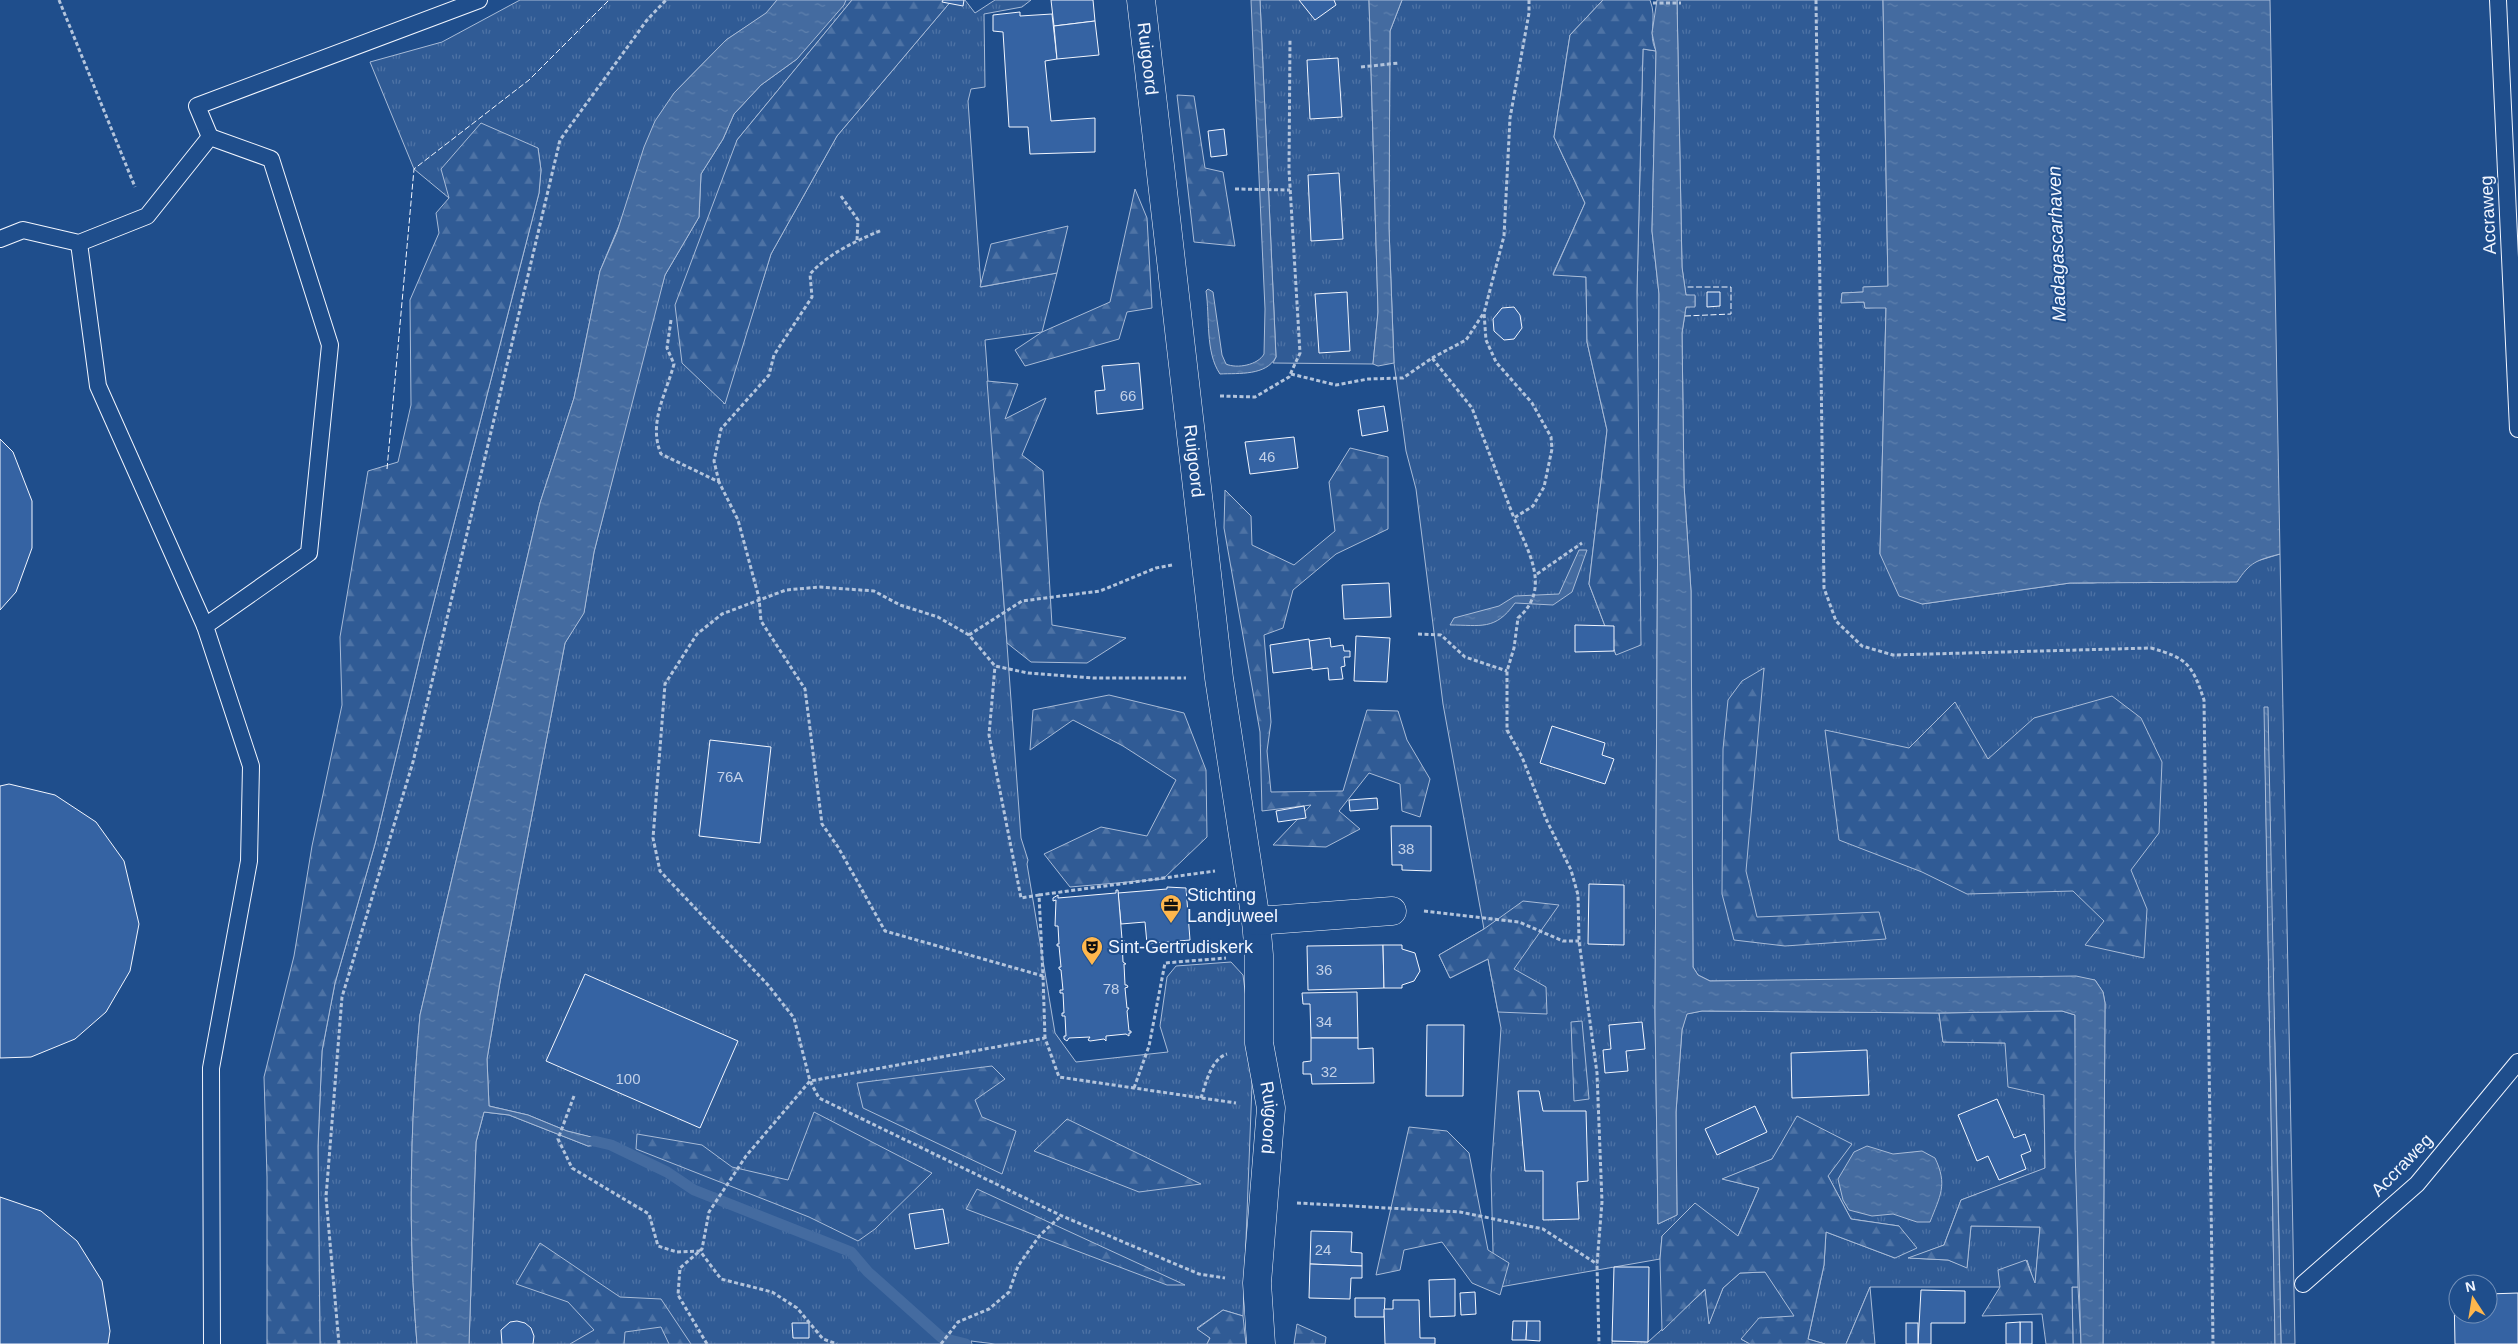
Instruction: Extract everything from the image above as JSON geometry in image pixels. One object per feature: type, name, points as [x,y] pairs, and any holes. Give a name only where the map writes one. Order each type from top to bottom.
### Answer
[{"type":"street","name":"Ruigoord","points":[[1141,0],[1219,678],[1256,921],[1259,956],[1259,1043],[1271,1108],[1257,1283],[1261,1344]]},
{"type":"street","points":[[1256,921],[1392,911]]},
{"type":"lane","points":[[205,626],[309,553],[330,345],[271,159],[210,137],[196,106],[479,0]]},
{"type":"lane","name":"Accraweg","points":[[2498,0],[2516,347],[2518,429]]},
{"type":"lane","points":[[0,239],[23,230],[79,242],[147,216],[210,137]]},
{"type":"lane","points":[[79,242],[98,386],[205,626],[251,766],[250,861],[211,1068],[212,1344]]},
{"type":"lane","name":"Accraweg","points":[[2303,1284],[2417,1184],[2518,1062]]},
{"type":"path","points":[[58,0],[147,216]]},
{"type":"path","points":[[339,1344],[326,1198],[342,997],[413,762],[560,140],[647,20],[666,0]]},
{"type":"path","points":[[1514,518],[1533,506],[1544,487],[1552,450],[1551,437],[1532,403],[1496,362],[1486,340],[1484,313],[1504,236],[1510,118],[1529,0]]},
{"type":"path","points":[[1816,0],[1824,588],[1836,621],[1862,646],[1893,655],[2151,648],[2177,655],[2195,673],[2204,700],[2213,1344]]},
{"type":"path","points":[[1653,3],[1681,3]]},
{"type":"path","points":[[1187,396],[1255,397],[1289,377],[1300,353],[1290,190],[1290,39]]},
{"type":"path","points":[[1361,67],[1399,63]]},
{"type":"path","points":[[1235,189],[1290,190]]},
{"type":"path","points":[[842,196],[858,220],[857,240]]},
{"type":"path","points":[[882,230],[857,240],[821,262],[810,274],[812,297],[774,354],[769,375],[721,428],[714,461],[719,482],[738,520],[759,598],[761,621],[805,689],[822,824],[838,847],[885,932],[1043,976]]},
{"type":"path","points":[[1291,374],[1336,385],[1368,379],[1403,378],[1432,358],[1466,340],[1484,313]]},
{"type":"path","points":[[672,320],[667,348],[674,364],[657,417],[656,442],[661,454],[719,482]]},
{"type":"path","points":[[1432,358],[1472,408],[1537,574],[1528,609],[1518,618],[1514,648],[1507,671],[1507,730],[1522,757],[1546,819],[1570,870],[1578,895],[1579,941],[1596,1073],[1602,1202],[1597,1264],[1599,1344]]},
{"type":"path","points":[[1537,574],[1582,543]]},
{"type":"path","points":[[969,635],[1022,601],[1100,590],[1156,568],[1206,558]]},
{"type":"path","points":[[1219,678],[1092,678],[1028,673],[995,666],[969,635],[938,617],[900,605],[874,591],[820,587],[786,590],[759,598],[722,614],[697,634],[665,684],[654,838],[660,871],[762,978],[794,1018],[810,1081],[819,1098],[1062,1216],[1199,1274],[1257,1283]]},
{"type":"path","points":[[1418,634],[1441,635],[1465,656],[1507,671]]},
{"type":"path","points":[[995,666],[989,735],[1021,898],[1248,866]]},
{"type":"path","points":[[1039,896],[1045,1038],[1059,1077],[1271,1108]]},
{"type":"path","points":[[1392,911],[1419,910],[1519,922],[1563,941],[1579,941]]},
{"type":"path","points":[[1134,1088],[1149,1046],[1165,963],[1259,956]]},
{"type":"path","points":[[707,1344],[678,1295],[680,1268],[702,1249],[709,1212],[746,1156],[810,1081],[1045,1038]]},
{"type":"path","points":[[1201,1098],[1209,1073],[1224,1055],[1259,1043]]},
{"type":"path","points":[[574,1096],[558,1139],[572,1168],[649,1214],[658,1246],[677,1252],[700,1251]]},
{"type":"path","points":[[1264,1201],[1460,1212],[1543,1229],[1597,1264]]},
{"type":"path","points":[[941,1344],[958,1322],[989,1308],[1009,1292],[1018,1266],[1040,1235],[1062,1216]]},
{"type":"path","points":[[700,1251],[721,1279],[772,1292],[797,1308],[823,1339],[837,1344]]},
{"type":"green space","points":[[520,0],[777,0],[767,13],[726,40],[674,93],[600,271],[574,398],[540,503],[420,1015],[414,1097],[411,1180],[412,1262],[417,1344],[320,1344],[318,1146],[322,1051],[335,983],[375,844],[424,640],[539,193],[541,170],[538,148],[449,198],[414,169],[370,62],[442,42]]},
{"type":"green space","points":[[841,0],[852,0],[737,140],[724,404],[771,254],[837,136],[952,0],[965,0],[975,13],[995,0],[1031,0],[1022,7],[984,14],[985,87],[971,89],[968,101],[981,287],[1057,273],[1042,332],[985,340],[1021,838],[1028,860],[1027,864],[1055,1033],[1076,1062],[1168,1052],[1160,1026],[1167,977],[1176,966],[1231,962],[1243,975],[1252,1044],[1252,1085],[1243,1316],[1223,1310],[1197,1328],[1210,1338],[1207,1344],[995,1344],[971,1341],[972,1344],[469,1344],[476,1142],[484,1112],[509,1115],[588,1146],[614,1143],[567,1131],[528,1115],[489,1106],[487,1059],[565,643],[584,612],[594,552],[654,313],[665,275],[699,217],[701,174],[723,139],[734,114],[761,85],[797,59]]},
{"type":"green space","points":[[852,0],[952,0],[837,136],[771,254],[725,404],[682,363],[675,305],[737,140]]},
{"type":"green space","points":[[1260,0],[1369,0],[1378,312],[1373,364],[1273,363],[1276,357]]},
{"type":"green space","points":[[1402,0],[1603,0],[1570,35],[1554,137],[1585,203],[1553,274],[1586,277],[1587,342],[1607,430],[1589,584],[1616,655],[1637,292],[1643,49],[1656,51],[1652,231],[1659,294],[1655,1012],[1658,1224],[1677,1215],[1676,1112],[1682,1030],[1686,1014],[1702,1011],[1939,1013],[1943,1042],[2006,1043],[2044,1095],[2045,1169],[1961,1200],[1944,1245],[1910,1258],[1948,1260],[1967,1267],[1971,1226],[2040,1227],[2035,1285],[2027,1260],[2000,1287],[1870,1287],[1846,1344],[1825,1344],[1808,1339],[1824,1265],[1826,1232],[1895,1258],[1899,1226],[1851,1219],[1828,1176],[1772,1159],[1723,1179],[1759,1188],[1738,1236],[1662,1236],[1660,1259],[1494,1288],[1491,1175],[1501,1028],[1488,959],[1450,978],[1439,955],[1484,929],[1443,704],[1416,489],[1406,451],[1394,363],[1389,228],[1390,31]]},
{"type":"green space","points":[[1603,0],[1650,0],[1653,14],[1652,38],[1656,51],[1643,49],[1637,292],[1641,645],[1616,655],[1589,584],[1607,430],[1587,342],[1586,277],[1553,275],[1585,203],[1554,137],[1570,35]]},
{"type":"green space","points":[[1677,0],[1883,0],[1888,287],[1864,287],[1864,292],[1842,293],[1841,302],[1864,302],[1865,308],[1886,307],[1880,554],[1922,604],[2070,583],[2093,583],[2247,566],[2280,554],[2295,1344],[2281,1344],[2276,1080],[2265,747],[2275,1344],[2103,1344],[2105,1003],[2103,992],[2095,980],[1710,981],[1698,975],[1693,967],[1691,591],[1684,485],[1682,333],[1686,307],[1695,306],[1695,296],[1686,295],[1682,268]]},
{"type":"green space","points":[[1177,95],[1194,96],[1205,168],[1223,172],[1235,246],[1194,242]]},
{"type":"green space","points":[[481,123],[538,148],[541,170],[539,193],[424,640],[375,844],[335,983],[322,1051],[318,1146],[320,1344],[267,1344],[267,1177],[264,1077],[294,956],[312,846],[342,705],[340,637],[368,471],[398,462],[411,405],[410,300],[439,233],[436,213],[449,198],[441,169]]},
{"type":"green space","points":[[1135,189],[1147,218],[1152,308],[1127,312],[1119,339],[1025,366],[1015,350],[1042,332],[1110,302]]},
{"type":"green space","points":[[1068,226],[1057,273],[980,287],[991,244]]},
{"type":"green space","points":[[987,381],[1018,384],[1005,419],[1046,398],[1022,455],[1043,471],[1052,625],[1126,638],[1087,663],[1031,662],[1007,643]]},
{"type":"green space","points":[[1350,448],[1388,457],[1388,529],[1336,554],[1293,590],[1283,628],[1264,635],[1271,722],[1267,751],[1271,792],[1343,791],[1367,710],[1398,711],[1407,740],[1430,779],[1420,817],[1402,811],[1400,784],[1369,773],[1339,811],[1360,829],[1326,847],[1273,845],[1311,805],[1262,811],[1260,732],[1224,528],[1225,490],[1251,516],[1252,545],[1294,565],[1335,531],[1329,482]]},
{"type":"green space","points":[[1764,668],[1746,871],[1757,917],[1879,912],[1886,939],[1785,946],[1734,940],[1722,894],[1723,749],[1728,700],[1742,681]]},
{"type":"green space","points":[[1109,695],[1184,713],[1206,770],[1207,837],[1163,879],[1070,887],[1044,854],[1101,827],[1147,836],[1176,780],[1123,746],[1073,720],[1030,750],[1033,710]]},
{"type":"green space","points":[[2112,696],[2141,718],[2162,762],[2159,833],[2131,870],[2147,909],[2144,958],[2085,945],[2104,921],[2073,891],[1967,894],[1922,872],[1839,840],[1825,730],[1909,748],[1955,702],[1988,759],[2034,718]]},
{"type":"green space","points":[[1523,901],[1559,905],[1514,969],[1546,987],[1547,1014],[1498,1012],[1488,959],[1450,978],[1439,955],[1484,929]]},
{"type":"green space","points":[[2062,1011],[2075,1015],[2078,1287],[2072,1287],[2073,1344],[2046,1344],[2042,1314],[1982,1316],[2000,1287],[1998,1270],[2026,1260],[2035,1283],[2040,1227],[1971,1226],[1967,1268],[1948,1260],[1908,1258],[1944,1245],[1961,1200],[2045,1168],[2044,1095],[2008,1087],[2005,1043],[1943,1042],[1939,1013]]},
{"type":"green space","points":[[1582,1021],[1589,1099],[1574,1101],[1571,1022]]},
{"type":"green space","points":[[992,1066],[1005,1079],[975,1100],[982,1117],[1016,1131],[1002,1174],[863,1108],[857,1083]]},
{"type":"green space","points":[[814,1112],[932,1173],[875,1229],[858,1241],[809,1217],[636,1149],[637,1134],[702,1145],[732,1167],[788,1180]]},
{"type":"green space","points":[[1797,1116],[1852,1144],[1828,1176],[1851,1219],[1899,1226],[1917,1248],[1895,1258],[1826,1232],[1824,1265],[1808,1339],[1825,1344],[1750,1344],[1741,1339],[1759,1318],[1794,1316],[1765,1272],[1740,1273],[1723,1288],[1709,1324],[1705,1289],[1662,1331],[1660,1259],[1662,1236],[1695,1203],[1738,1236],[1759,1188],[1722,1179],[1772,1159]]},
{"type":"green space","points":[[1067,1119],[1201,1184],[1139,1192],[1034,1151]]},
{"type":"green space","points":[[1409,1127],[1447,1131],[1469,1153],[1488,1250],[1509,1263],[1500,1295],[1472,1283],[1442,1242],[1404,1250],[1400,1270],[1376,1275]]},
{"type":"green space","points":[[977,1189],[1185,1285],[1167,1285],[966,1209]]},
{"type":"green space","points":[[540,1243],[620,1297],[661,1299],[691,1344],[669,1344],[661,1327],[625,1332],[624,1344],[570,1344],[594,1330],[568,1302],[516,1284]]},
{"type":"green space","points":[[1766,1272],[1795,1316],[1741,1339],[1750,1344],[1612,1344],[1612,1341],[1648,1342],[1706,1289],[1709,1323],[1723,1288],[1740,1273]]},
{"type":"green space","points":[[1870,1287],[1875,1344],[1846,1344]]},
{"type":"green space","points":[[2072,1287],[2078,1287],[2081,1344],[2073,1344]]},
{"type":"green space","points":[[1223,1310],[1243,1316],[1246,1344],[1207,1344],[1210,1338],[1197,1329]]},
{"type":"green space","points":[[1297,1324],[1326,1337],[1325,1344],[1294,1344]]},
{"type":"water","points":[[777,0],[846,0],[844,5],[797,59],[761,85],[734,114],[723,139],[701,174],[699,217],[665,275],[594,552],[584,613],[565,643],[487,1059],[489,1106],[528,1115],[567,1131],[616,1143],[588,1146],[509,1115],[484,1112],[476,1142],[469,1344],[417,1344],[412,1262],[411,1180],[414,1097],[420,1015],[540,503],[574,398],[600,271],[617,232],[644,147],[655,121],[674,93],[726,40],[766,13]]},
{"type":"water","points":[[1251,0],[1260,0],[1276,357],[1266,368],[1251,372],[1220,374],[1215,365],[1210,345],[1206,291],[1208,289],[1213,292],[1222,355],[1226,364],[1236,366],[1247,365],[1257,361],[1264,354],[1265,309]]},
{"type":"water","points":[[1369,0],[1402,0],[1390,31],[1389,228],[1394,363],[1378,366],[1373,364],[1378,312]]},
{"type":"water","points":[[1657,0],[1677,0],[1682,267],[1686,295],[1695,295],[1695,307],[1686,307],[1682,333],[1684,485],[1691,591],[1693,967],[1698,975],[1710,981],[2076,976],[2095,980],[2103,992],[2105,1003],[2103,1344],[2081,1344],[2075,1149],[2075,1015],[2062,1011],[1939,1013],[1702,1011],[1687,1014],[1682,1030],[1676,1112],[1677,1215],[1658,1224],[1655,1012],[1659,294],[1652,231],[1656,52],[1652,33]]},
{"type":"water","name":"Madagascarhaven","points":[[1883,0],[2270,0],[2280,554],[2265,558],[2250,566],[2237,582],[2070,583],[1922,604],[1899,596],[1880,554],[1886,308],[1865,308],[1864,302],[1841,303],[1842,293],[1863,292],[1863,287],[1888,286]]},
{"type":"water","points":[[1579,550],[1587,550],[1572,592],[1553,605],[1515,603],[1508,612],[1494,622],[1479,625],[1450,625],[1454,618],[1499,606],[1515,596],[1559,594]]},
{"type":"water","points":[[2264,707],[2268,707],[2281,1344],[2275,1344]]},
{"type":"water","points":[[1867,1146],[1893,1154],[1922,1151],[1935,1158],[1942,1183],[1930,1222],[1917,1222],[1893,1214],[1872,1216],[1849,1210],[1843,1200],[1838,1179],[1854,1152]]},
{"type":"building","points":[[943,0],[964,0],[963,6],[942,2]]},
{"type":"building","points":[[1051,0],[1093,0],[1095,21],[1054,26]]},
{"type":"building","points":[[1299,0],[1334,0],[1336,5],[1315,20]]},
{"type":"building","points":[[1020,12],[1020,16],[1052,14],[1057,59],[1045,61],[1051,121],[1095,118],[1095,152],[1030,154],[1028,127],[1009,127],[1003,32],[993,31],[993,15]]},
{"type":"building","points":[[1095,21],[1099,55],[1057,59],[1054,26]]},
{"type":"building","points":[[1338,58],[1342,117],[1310,119],[1307,60]]},
{"type":"building","points":[[1224,129],[1227,155],[1211,157],[1208,131]]},
{"type":"building","points":[[1339,173],[1343,239],[1311,241],[1308,175]]},
{"type":"building","points":[[1347,292],[1350,351],[1319,353],[1315,294]]},
{"type":"building","points":[[1707,292],[1720,292],[1720,306],[1707,307]]},
{"type":"building","points":[[1514,307],[1520,315],[1522,328],[1514,339],[1504,340],[1494,331],[1493,319],[1502,308]]},
{"type":"building","points":[[1139,363],[1143,409],[1097,414],[1095,391],[1105,390],[1102,366]]},
{"type":"building","points":[[1384,406],[1388,431],[1362,436],[1358,410]]},
{"type":"building","points":[[1294,437],[1298,468],[1250,474],[1245,442]]},
{"type":"building","points":[[0,439],[13,452],[32,501],[32,548],[16,592],[0,610]]},
{"type":"building","points":[[1389,583],[1391,617],[1344,619],[1342,585]]},
{"type":"building","points":[[1575,625],[1614,626],[1614,651],[1575,652]]},
{"type":"building","points":[[1356,636],[1390,638],[1387,682],[1354,681]]},
{"type":"building","points":[[1330,638],[1331,647],[1343,645],[1344,651],[1350,651],[1350,657],[1344,657],[1345,666],[1341,667],[1343,679],[1329,680],[1328,668],[1312,670],[1309,641]]},
{"type":"building","points":[[1309,639],[1312,668],[1273,673],[1270,645]]},
{"type":"building","points":[[1552,726],[1605,743],[1602,755],[1614,759],[1605,784],[1540,763]]},
{"type":"building","points":[[710,740],[771,747],[760,843],[699,836]]},
{"type":"building","points":[[9,784],[55,795],[96,822],[124,861],[139,924],[130,971],[106,1012],[75,1039],[31,1057],[0,1058],[0,786]]},
{"type":"building","points":[[1377,798],[1378,809],[1350,811],[1349,800]]},
{"type":"building","points":[[1304,806],[1306,818],[1278,822],[1276,811]]},
{"type":"building","points":[[1391,826],[1431,826],[1431,871],[1402,870],[1402,865],[1392,865]]},
{"type":"building","points":[[1589,884],[1624,885],[1624,945],[1588,944]]},
{"type":"building","points":[[1167,887],[1186,888],[1190,940],[1147,944],[1145,922],[1121,924],[1118,893],[1167,889]]},
{"type":"building","name":"Sint-Gertrudiskerk","points":[[1116,890],[1118,890],[1122,939],[1125,941],[1122,941],[1123,962],[1126,964],[1124,964],[1125,985],[1128,987],[1125,988],[1127,1008],[1129,1008],[1127,1011],[1129,1031],[1131,1033],[1129,1033],[1129,1036],[1126,1034],[1106,1036],[1106,1041],[1104,1039],[1090,1041],[1088,1040],[1090,1037],[1069,1038],[1067,1041],[1064,1039],[1064,1036],[1066,1036],[1065,1016],[1062,1016],[1062,1013],[1064,1013],[1063,993],[1060,993],[1060,990],[1063,990],[1061,970],[1059,969],[1061,967],[1059,946],[1057,946],[1059,944],[1058,926],[1055,926],[1056,900],[1053,901],[1053,898],[1058,895],[1058,898],[1116,893]]},
{"type":"building","points":[[1383,945],[1384,988],[1308,990],[1307,946]]},
{"type":"building","points":[[1383,945],[1402,945],[1402,949],[1415,953],[1420,971],[1414,981],[1402,985],[1402,988],[1384,988]]},
{"type":"building","points":[[585,974],[738,1041],[700,1128],[546,1061]]},
{"type":"building","points":[[1357,992],[1358,1038],[1311,1038],[1310,1004],[1303,1004],[1302,993]]},
{"type":"building","points":[[1642,1022],[1645,1049],[1626,1051],[1628,1071],[1605,1073],[1603,1050],[1611,1049],[1609,1025]]},
{"type":"building","points":[[1427,1025],[1464,1025],[1463,1096],[1426,1096]]},
{"type":"building","points":[[1311,1038],[1358,1038],[1358,1049],[1373,1048],[1374,1083],[1312,1084],[1311,1074],[1303,1074],[1303,1062],[1311,1061]]},
{"type":"building","points":[[1867,1050],[1869,1095],[1792,1098],[1791,1053]]},
{"type":"building","points":[[1518,1091],[1539,1091],[1543,1111],[1586,1111],[1588,1181],[1577,1182],[1579,1219],[1543,1220],[1543,1171],[1525,1171]]},
{"type":"building","points":[[1997,1099],[2014,1138],[2025,1134],[2031,1151],[2021,1155],[2026,1169],[1999,1180],[1988,1156],[1977,1161],[1958,1115]]},
{"type":"building","points":[[1755,1106],[1767,1132],[1717,1155],[1705,1129]]},
{"type":"building","points":[[0,1197],[41,1211],[77,1241],[102,1281],[110,1331],[108,1344],[0,1344]]},
{"type":"building","points":[[943,1209],[949,1243],[915,1249],[909,1214]]},
{"type":"building","points":[[1311,1231],[1352,1232],[1351,1252],[1362,1253],[1362,1266],[1310,1264]]},
{"type":"building","points":[[1310,1264],[1362,1266],[1362,1278],[1351,1278],[1350,1299],[1309,1298]]},
{"type":"building","points":[[1614,1267],[1649,1267],[1648,1342],[1612,1341]]},
{"type":"building","points":[[1455,1279],[1455,1316],[1430,1317],[1429,1280]]},
{"type":"building","points":[[1921,1290],[1965,1291],[1965,1323],[1931,1323],[1931,1344],[1918,1344]]},
{"type":"building","points":[[1475,1292],[1476,1314],[1461,1315],[1460,1293]]},
{"type":"building","points":[[2518,1293],[2518,1344],[2455,1344],[2455,1324],[2498,1324],[2498,1294]]},
{"type":"building","points":[[1355,1298],[1385,1298],[1384,1317],[1355,1317]]},
{"type":"building","points":[[1393,1300],[1419,1300],[1420,1338],[1435,1338],[1435,1344],[1385,1344],[1384,1309],[1393,1309]]},
{"type":"building","points":[[1513,1321],[1527,1321],[1526,1340],[1512,1340]]},
{"type":"building","points":[[1527,1321],[1540,1321],[1540,1341],[1526,1340]]},
{"type":"building","points":[[510,1322],[525,1323],[531,1328],[534,1336],[533,1344],[502,1344],[501,1330]]},
{"type":"building","points":[[2020,1322],[2032,1322],[2032,1344],[2020,1344]]},
{"type":"building","points":[[2020,1322],[2020,1344],[2006,1344],[2006,1323]]},
{"type":"building","points":[[792,1323],[809,1323],[809,1338],[793,1338]]},
{"type":"building","points":[[1906,1323],[1918,1323],[1918,1344],[1906,1344]]},
{"type":"waterway","points":[[594,1141],[611,1145],[667,1172],[694,1190],[851,1252],[868,1272],[942,1338],[966,1344]]},
{"type":"fence","points":[[387,469],[414,169],[529,80],[609,0]]},
{"type":"fence","points":[[1685,287],[1731,287],[1731,314],[1685,316]]},
{"type":"place","name":"Stichting Landjuweel","points":[[1171,924]]},
{"type":"place","name":"Sint-Gertrudiskerk","points":[[1092,966]]}]
